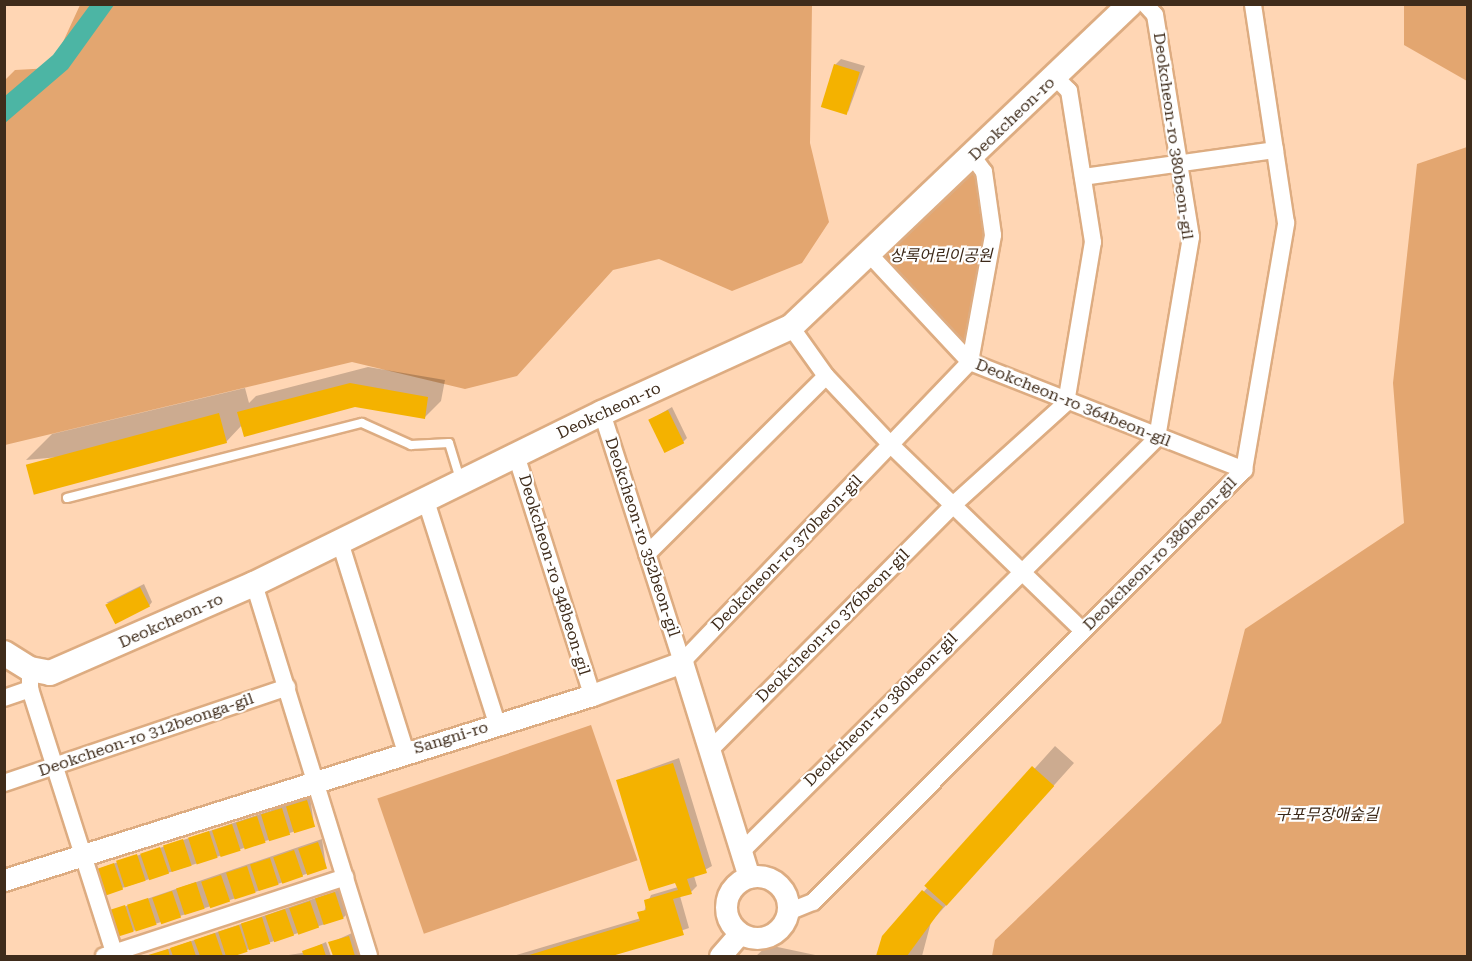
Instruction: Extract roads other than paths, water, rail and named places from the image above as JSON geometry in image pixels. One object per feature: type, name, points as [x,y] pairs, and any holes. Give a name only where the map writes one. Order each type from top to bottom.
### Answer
[{"type":"main road","name":"Deokcheon-ro","points":[[30,679],[50,673],[254,584],[426,501],[602,412],[791,327],[871,256],[1130,4]]},
{"type":"main road","points":[[4,653],[30,679]]},
{"type":"street","name":"Deokcheon-ro 380beon-gil","points":[[742,851],[1020,570],[1158,438],[1191,237],[1176,161],[1155,15],[1145,4]]},
{"type":"street","name":"Deokcheon-ro 386beon-gil","points":[[788,912],[813,902],[1244,470],[1286,223],[1253,4]]},
{"type":"street","points":[[1055,77],[1069,91],[1093,242],[1066,403]]},
{"type":"street","points":[[1083,177],[1176,161],[1275,150]]},
{"type":"street","points":[[970,362],[993,235],[984,172],[973,157]]},
{"type":"street","name":"Deokcheon-ro 364beon-gil","points":[[871,256],[970,362],[1066,403],[1244,470]]},
{"type":"street","points":[[791,327],[826,376],[891,445],[1083,631]]},
{"type":"street","name":"Deokcheon-ro 370beon-gil","points":[[682,662],[970,362]]},
{"type":"street","points":[[647,554],[826,376]]},
{"type":"street","name":"Deokcheon-ro 376beon-gil","points":[[713,747],[953,505],[1066,403]]},
{"type":"street","name":"Deokcheon-ro 352beon-gil","points":[[602,412],[682,662]]},
{"type":"street","name":"Deokcheon-ro 348beon-gil","points":[[516,455],[592,695]]},
{"type":"street","points":[[426,501],[497,724]]},
{"type":"street","points":[[340,542],[406,752]]},
{"type":"street","points":[[254,584],[317,779],[369,957]]},
{"type":"street","points":[[682,662],[713,747],[749,877]]},
{"type":"street","name":"Sangni-ro","points":[[4,880],[317,779],[592,695],[682,662]]},
{"type":"street","points":[[4,698],[30,679],[83,854],[110,955],[345,877]]},
{"type":"street","name":"Deokcheon-ro 312beonga-gil","points":[[4,783],[286,687]]},
{"type":"street","points":[[749,877],[778,884],[788,912],[770,935],[740,933],[727,917],[727,897],[749,877]]},
{"type":"street","points":[[720,956],[740,933]]},
{"type":"lane","points":[[67,498],[362,423],[411,445],[450,443],[461,483]]},
{"type":"water","points":[[90,5],[114,5],[68,69],[5,123],[5,96],[53,55]]},
{"type":"park label","name":"상록어린이공원","points":[[941,256]]},
{"type":"park label","name":"구포무장애숲길","points":[[1327,815]]}]
